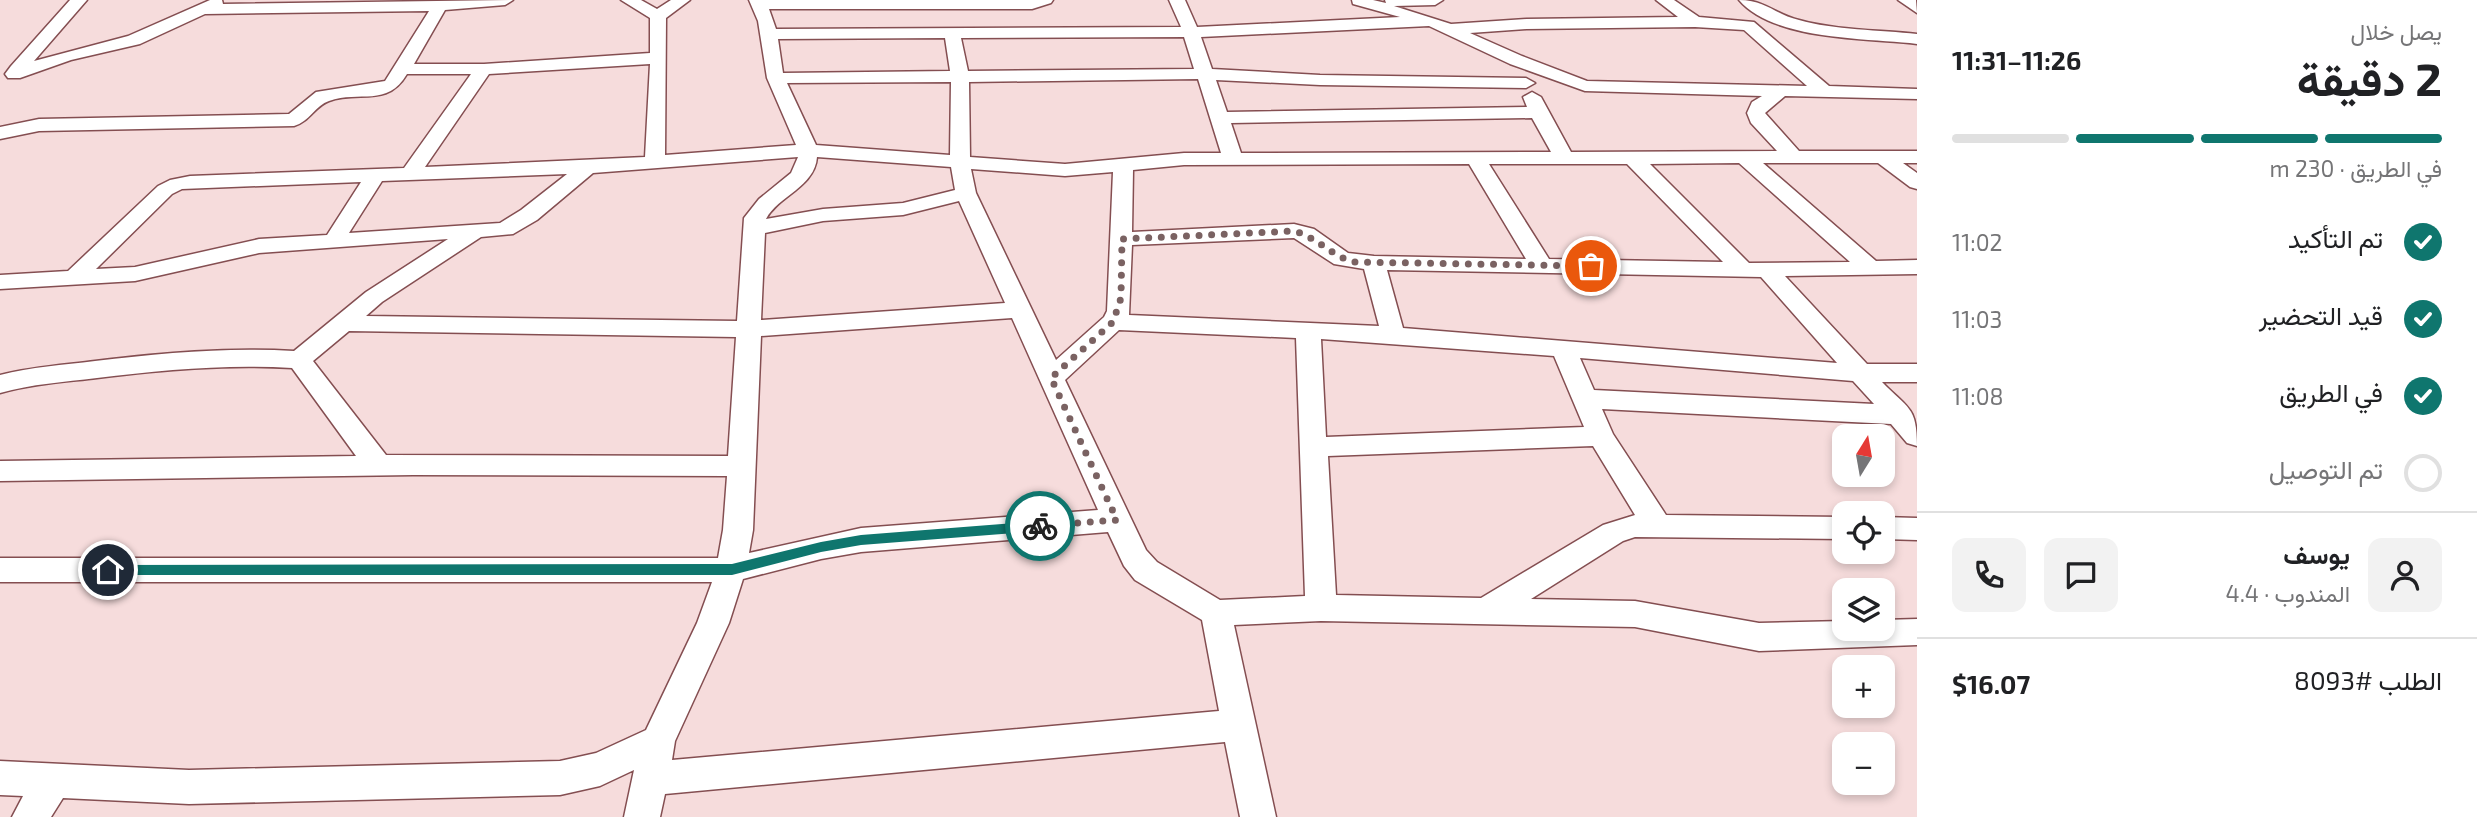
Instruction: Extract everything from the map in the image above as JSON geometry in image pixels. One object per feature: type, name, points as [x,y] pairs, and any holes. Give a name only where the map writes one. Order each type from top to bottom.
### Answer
[{"type":"street","points":[[7,79],[79,0]]},
{"type":"street","points":[[7,79],[66,57],[134,40],[222,0]]},
{"type":"street","points":[[202,9],[440,6],[505,0]]},
{"type":"street","points":[[629,0],[658,16]]},
{"type":"street","points":[[658,16],[682,0]]},
{"type":"street","points":[[758,2],[994,5],[1032,4],[1045,0]]},
{"type":"street","points":[[1177,0],[1191,32],[1233,159]]},
{"type":"street","points":[[1347,0],[1435,0]]},
{"type":"street","points":[[1664,0],[1695,22]]},
{"type":"street","points":[[1747,0],[1775,18],[1800,26],[1917,38]]},
{"type":"street","points":[[1906,0],[1917,8]]},
{"type":"street","points":[[1359,1],[1431,21],[1516,60],[1585,86],[1917,94]]},
{"type":"street","points":[[642,817],[658,741],[713,623],[732,570],[738,530],[755,218],[760,209],[801,173],[807,164],[807,149],[776,78],[769,48],[771,34],[766,16],[758,2]]},
{"type":"street","points":[[0,133],[39,125],[294,120],[322,96],[388,88],[403,69],[440,6]]},
{"type":"street","points":[[655,162],[658,16]]},
{"type":"street","points":[[771,34],[1191,32],[1431,21]]},
{"type":"street","points":[[1447,29],[1517,24],[1695,22],[1748,25],[1826,93]]},
{"type":"street","points":[[952,33],[960,77],[960,162],[966,193],[1135,558],[1146,571],[1216,613],[1321,608],[1635,614],[1759,637],[1917,632]]},
{"type":"street","points":[[403,69],[484,69],[659,58]]},
{"type":"street","points":[[1516,60],[1538,112],[1566,160]]},
{"type":"street","points":[[410,174],[484,69]]},
{"type":"street","points":[[776,78],[1205,74],[1343,80],[1526,83]]},
{"type":"street","points":[[1779,92],[1759,106],[1756,113],[1758,120],[1794,158]]},
{"type":"street","points":[[1219,118],[1538,112]]},
{"type":"street","points":[[73,279],[165,190],[177,184],[588,167],[807,149],[1065,170],[1154,160],[1917,157]]},
{"type":"street","points":[[1745,158],[1871,268]]},
{"type":"street","points":[[1884,158],[1917,183]]},
{"type":"street","points":[[1634,159],[1742,270]]},
{"type":"street","points":[[1476,160],[1541,265]]},
{"type":"street","points":[[1051,378],[1113,322],[1121,298],[1123,165]]},
{"type":"street","points":[[0,282],[135,275],[259,246],[505,229],[517,224],[588,167]]},
{"type":"street","points":[[333,242],[375,175]]},
{"type":"street","points":[[755,228],[823,215],[903,209],[966,193]]},
{"type":"street","points":[[1122,239],[1294,231],[1306,234],[1342,259],[1374,263],[1742,270],[1917,267]]},
{"type":"street","points":[[0,384],[23,379],[203,360],[267,357],[299,360],[374,297],[474,233]]},
{"type":"street","points":[[1374,263],[1393,335]]},
{"type":"street","points":[[1767,270],[1909,425]]},
{"type":"street","points":[[340,323],[750,329],[1019,310]]},
{"type":"street","points":[[1113,322],[1393,335],[1861,373],[1917,373]]},
{"type":"street","points":[[1308,331],[1321,608]]},
{"type":"street","points":[[1563,349],[1601,436],[1657,525]]},
{"type":"street","points":[[299,360],[379,466]]},
{"type":"street","points":[[1585,399],[1909,425]]},
{"type":"street","points":[[1313,447],[1601,436]]},
{"type":"street","points":[[0,471],[379,466],[741,466]]},
{"type":"street","points":[[0,570],[732,570],[821,547],[861,540],[1117,520]]},
{"type":"street","points":[[1486,611],[1613,533],[1634,526],[1832,528]]},
{"type":"street","points":[[1895,528],[1917,529]]},
{"type":"street","points":[[1216,613],[1258,817]]},
{"type":"street","points":[[650,779],[1240,725]]},
{"type":"street","points":[[0,778],[189,787],[560,778],[600,769],[658,741]]},
{"type":"street","points":[[30,817],[54,780]]},
{"type":"way so far","points":[[1040,526],[1117,520],[1051,378],[1113,322],[1119,311],[1122,239],[1294,231],[1306,234],[1342,259],[1355,262],[1591,266]]},
{"type":"route","points":[[108,570],[732,570],[821,547],[861,540],[1040,526]]}]
